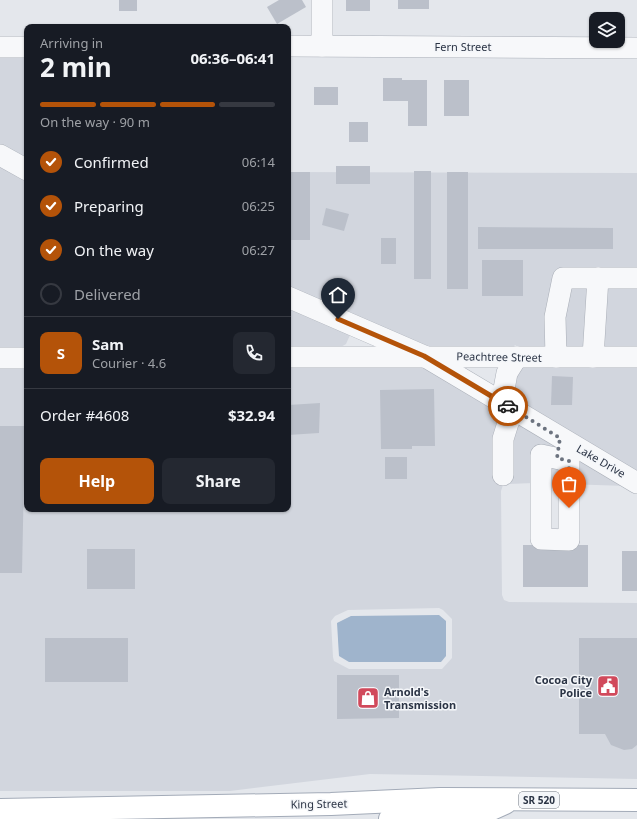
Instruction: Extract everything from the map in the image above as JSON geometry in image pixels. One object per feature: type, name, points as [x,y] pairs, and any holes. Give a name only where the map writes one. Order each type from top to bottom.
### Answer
[{"type":"main road","name":"King Street","points":[[0,810],[332,804],[440,799],[637,800]]},
{"type":"main road","points":[[390,819],[392,817],[414,816],[476,816],[511,800]]},
{"type":"main road","points":[[238,819],[316,814],[332,804]]},
{"type":"street","points":[[322,0],[322,46]]},
{"type":"street","name":"Fern Street","points":[[291,46],[637,48]]},
{"type":"street","points":[[0,47],[24,47]]},
{"type":"street","points":[[0,155],[24,168]]},
{"type":"street","points":[[556,357],[555,317],[563,278],[637,278]]},
{"type":"street","points":[[594,357],[598,278]]},
{"type":"street","name":"Lake Drive","points":[[291,298],[424,356],[560,438],[637,482]]},
{"type":"street","points":[[341,356],[352,351],[356,342],[358,333],[351,324]]},
{"type":"street","name":"Peachtree Street","points":[[291,357],[637,357]]},
{"type":"street","points":[[503,475],[503,439],[508,422],[514,410],[504,389],[507,373],[516,357]]},
{"type":"street","points":[[0,358],[24,358]]},
{"type":"street","points":[[557,458],[560,438]]},
{"type":"shaded area","points":[[24,55],[24,158],[0,146],[0,56]]},
{"type":"shaded area","points":[[0,165],[24,177],[24,350],[0,350]]},
{"type":"shaded area","points":[[291,172],[637,173],[637,349],[519,348],[515,345],[513,348],[426,348],[355,317],[351,312],[349,314],[291,289]]},
{"type":"shaded area","points":[[291,307],[350,335],[346,344],[339,348],[291,348]]},
{"type":"shaded area","points":[[422,364],[627,486],[534,483],[503,485],[501,491],[502,595],[504,600],[509,602],[637,603],[637,779],[370,774],[230,791],[0,791],[0,367],[24,367],[24,512],[291,512],[291,365],[337,365],[338,368],[343,365]],"holes":[[[439,608],[452,619],[452,658],[442,669],[349,669],[334,661],[331,621],[335,616],[348,610]]]},
{"type":"shaded area","points":[[520,365],[637,366],[637,473],[520,403],[512,387]]},
{"type":"water","points":[[439,615],[446,621],[446,656],[441,662],[349,662],[339,656],[337,623],[351,616]]},
{"type":"building","points":[[119,0],[137,0],[137,11],[119,11]]},
{"type":"building","points":[[279,0],[302,0],[306,7],[277,24],[267,7]]},
{"type":"building","points":[[346,0],[370,0],[370,11],[346,11]]},
{"type":"building","points":[[398,0],[429,0],[429,9],[398,9]]},
{"type":"building","points":[[383,78],[427,80],[427,126],[408,126],[408,101],[383,101]]},
{"type":"building","points":[[444,80],[469,80],[469,116],[444,116]]},
{"type":"building","points":[[314,87],[338,87],[338,105],[314,105]]},
{"type":"building","points":[[349,122],[368,122],[368,142],[349,142]]},
{"type":"building","points":[[336,166],[370,166],[370,184],[336,184]]},
{"type":"building","points":[[414,171],[431,171],[431,279],[414,279]]},
{"type":"building","points":[[291,172],[310,172],[310,240],[291,240]]},
{"type":"building","points":[[447,172],[468,172],[468,289],[447,289]]},
{"type":"building","points":[[326,208],[349,214],[344,231],[322,225]]},
{"type":"building","points":[[478,227],[613,228],[613,249],[478,249]]},
{"type":"building","points":[[381,238],[396,238],[396,264],[381,264]]},
{"type":"building","points":[[482,260],[523,260],[523,296],[482,296]]},
{"type":"building","points":[[552,376],[573,377],[572,405],[551,405]]},
{"type":"building","points":[[434,389],[435,446],[412,446],[412,449],[381,449],[380,390]]},
{"type":"building","points":[[320,403],[319,433],[291,435],[291,405]]},
{"type":"building","points":[[0,426],[24,426],[22,573],[0,573]]},
{"type":"building","points":[[385,457],[407,457],[407,479],[385,479]]},
{"type":"building","points":[[523,545],[588,545],[588,587],[523,587]]},
{"type":"building","points":[[87,549],[135,549],[135,589],[87,589]]},
{"type":"building","points":[[622,551],[637,551],[637,591],[622,591]]},
{"type":"building","points":[[45,638],[128,638],[128,682],[45,682]]},
{"type":"building","name":"Cocoa City Police","points":[[579,638],[637,638],[637,745],[632,749],[624,750],[611,745],[605,734],[579,734]]},
{"type":"building","points":[[337,675],[399,675],[399,718],[337,719]]},
{"type":"way so far","points":[[508,406],[560,438],[557,458],[569,461],[569,508]]},
{"type":"place","name":"Cocoa City Police","points":[[608,686]]},
{"type":"place","name":"Arnold's Transmission","points":[[368,698]]},
{"type":"route","points":[[338,319],[424,356],[508,406]]}]
